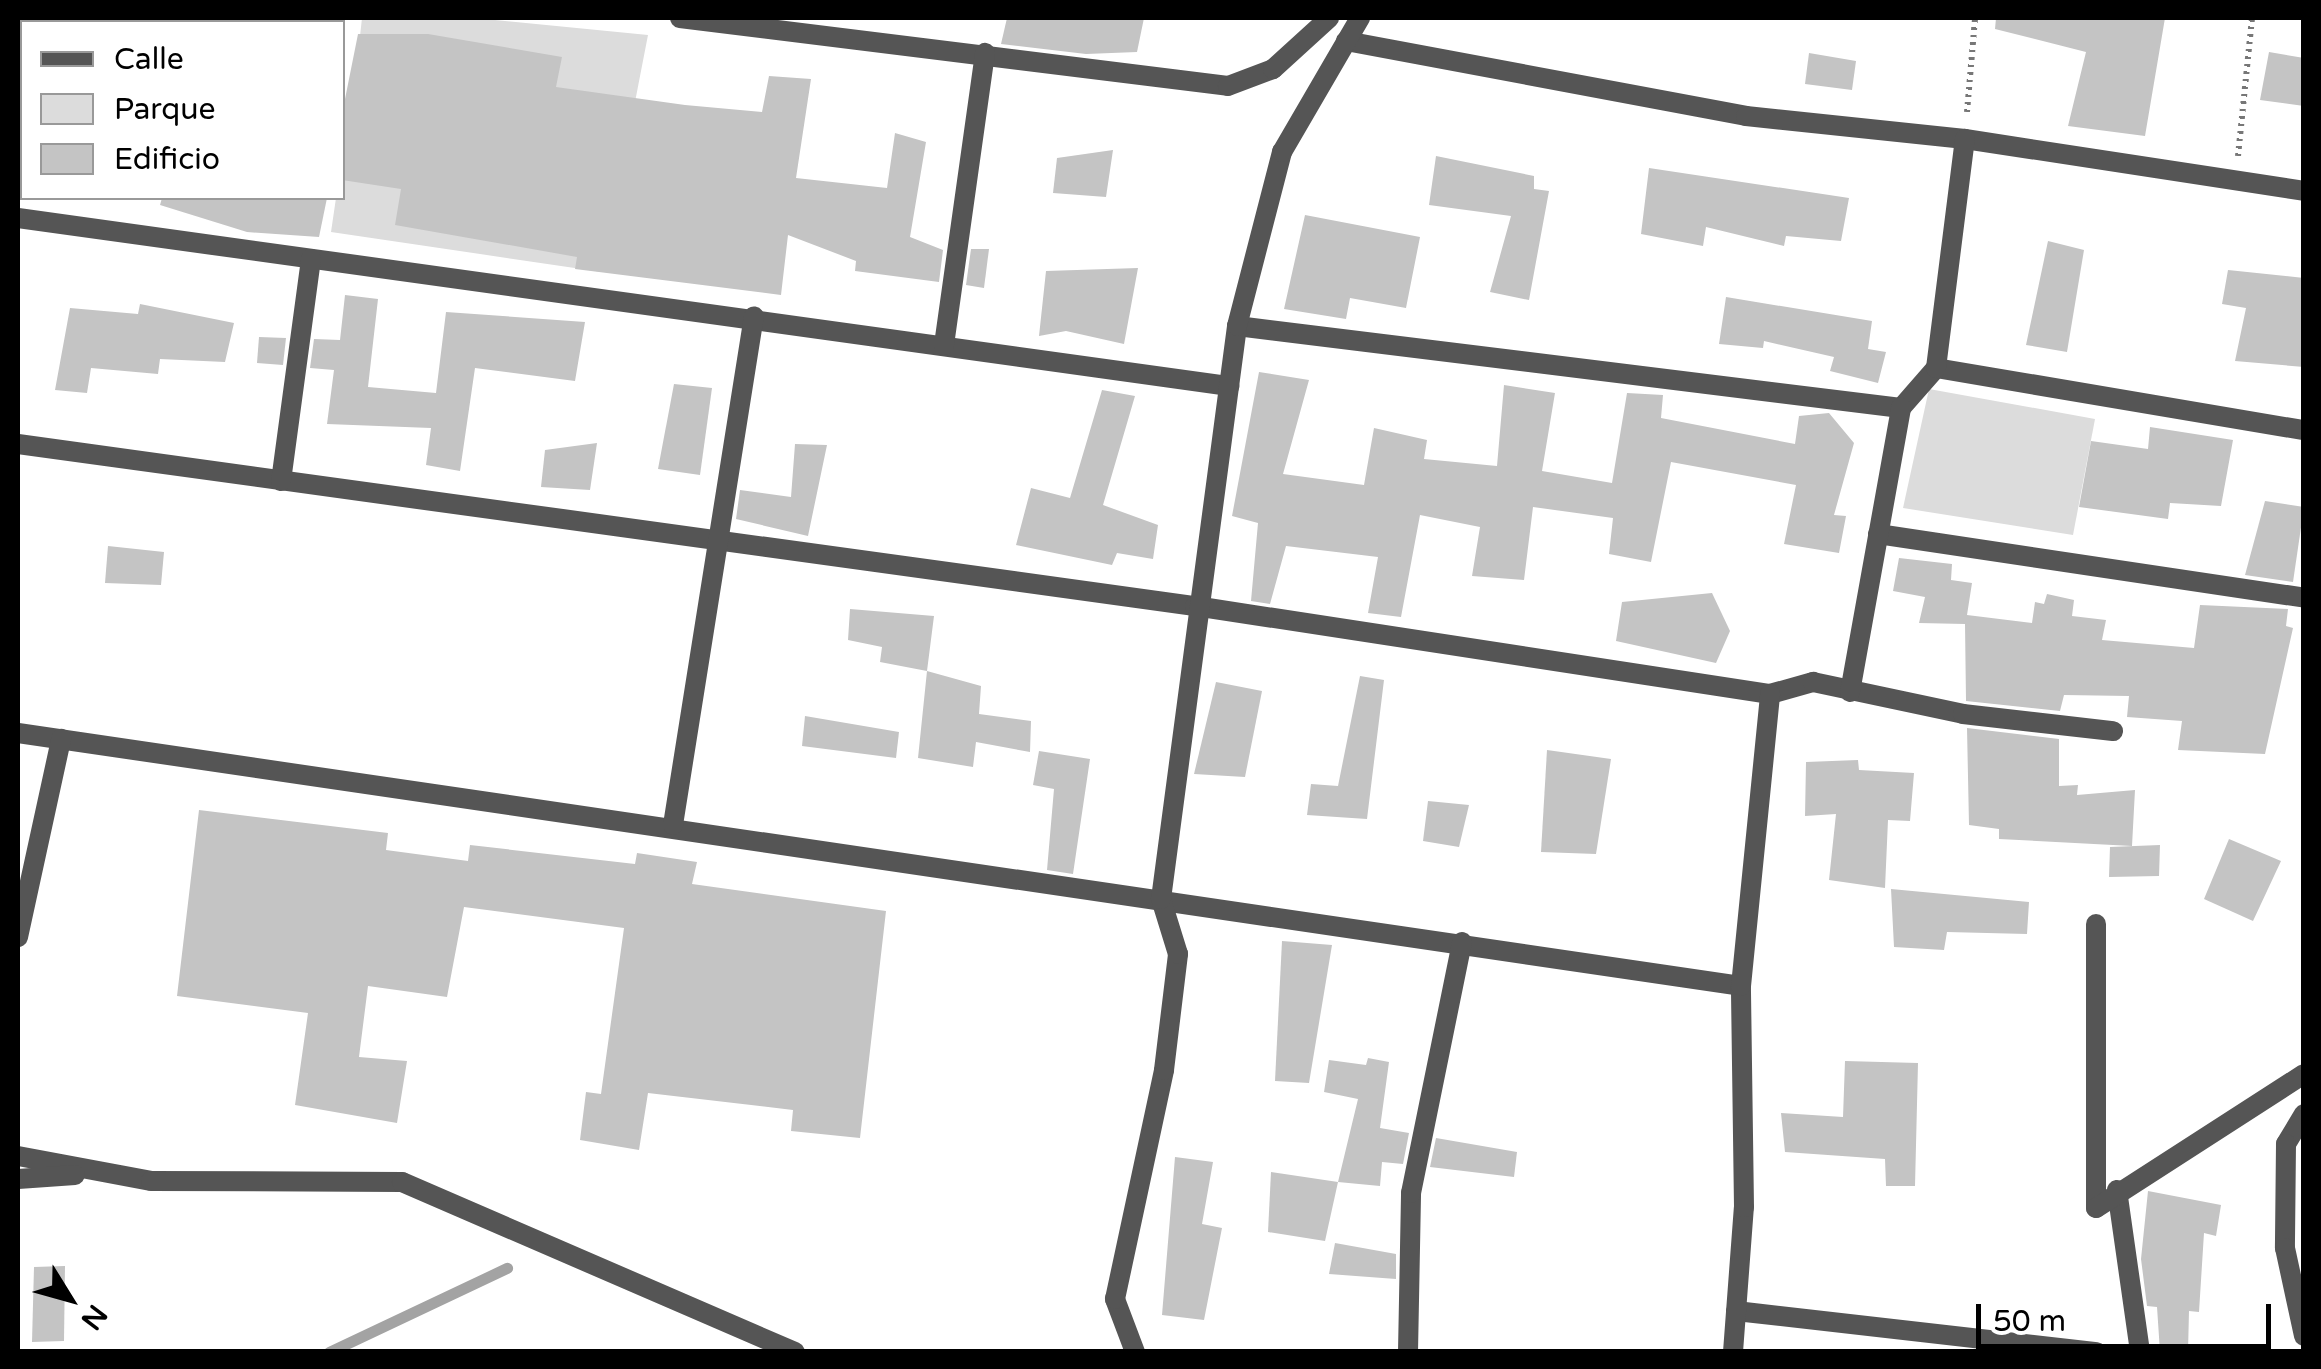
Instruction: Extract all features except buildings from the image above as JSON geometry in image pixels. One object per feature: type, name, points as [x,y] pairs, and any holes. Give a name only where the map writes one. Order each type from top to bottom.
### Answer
[{"type":"street","points":[[680,18],[794,24],[1228,86],[1274,70],[1329,18]]},
{"type":"street","points":[[1134,1352],[1115,1299],[1152,1155],[1169,1032],[1178,954],[1161,899],[1195,606],[1237,326],[1282,152],[1360,18]]},
{"type":"street","points":[[1346,41],[1746,116],[1965,138],[2304,191]]},
{"type":"street","points":[[944,345],[985,53]]},
{"type":"street","points":[[1850,692],[1900,408],[1936,368],[1965,138]]},
{"type":"street","points":[[18,218],[754,316],[1229,386]]},
{"type":"street","points":[[280,481],[311,259]]},
{"type":"street","points":[[673,825],[754,316]]},
{"type":"street","points":[[1237,326],[1900,408]]},
{"type":"street","points":[[1936,368],[2304,430]]},
{"type":"street","points":[[18,444],[719,545],[1195,606],[1770,694],[1813,682],[1850,692],[2113,731]]},
{"type":"street","points":[[1878,534],[2304,598]]},
{"type":"street","points":[[1733,1352],[1744,1207],[1741,986],[1770,694]]},
{"type":"street","points":[[18,733],[673,825],[1741,986]]},
{"type":"street","points":[[18,936],[61,740]]},
{"type":"street","points":[[2096,924],[2096,1208],[2116,1190],[2304,1074]]},
{"type":"street","points":[[1408,1352],[1411,1192],[1462,942]]},
{"type":"street","points":[[2304,1114],[2286,1144],[2285,1248],[2304,1336]]},
{"type":"street","points":[[18,1156],[152,1182],[402,1182],[795,1352]]},
{"type":"street","points":[[18,1179],[105,1173]]},
{"type":"street","points":[[2116,1190],[2140,1352]]},
{"type":"street","points":[[1736,1312],[2097,1352]]},
{"type":"path","points":[[1965,138],[1975,18]]},
{"type":"path","points":[[2235,180],[2252,18]]},
{"type":"green space","points":[[362,18],[475,18],[648,35],[602,272],[331,232],[336,200],[345,200]]},
{"type":"green space","points":[[1929,389],[2095,419],[2073,535],[1903,508]]},
{"type":"waterway","points":[[329,1352],[507,1268]]}]
